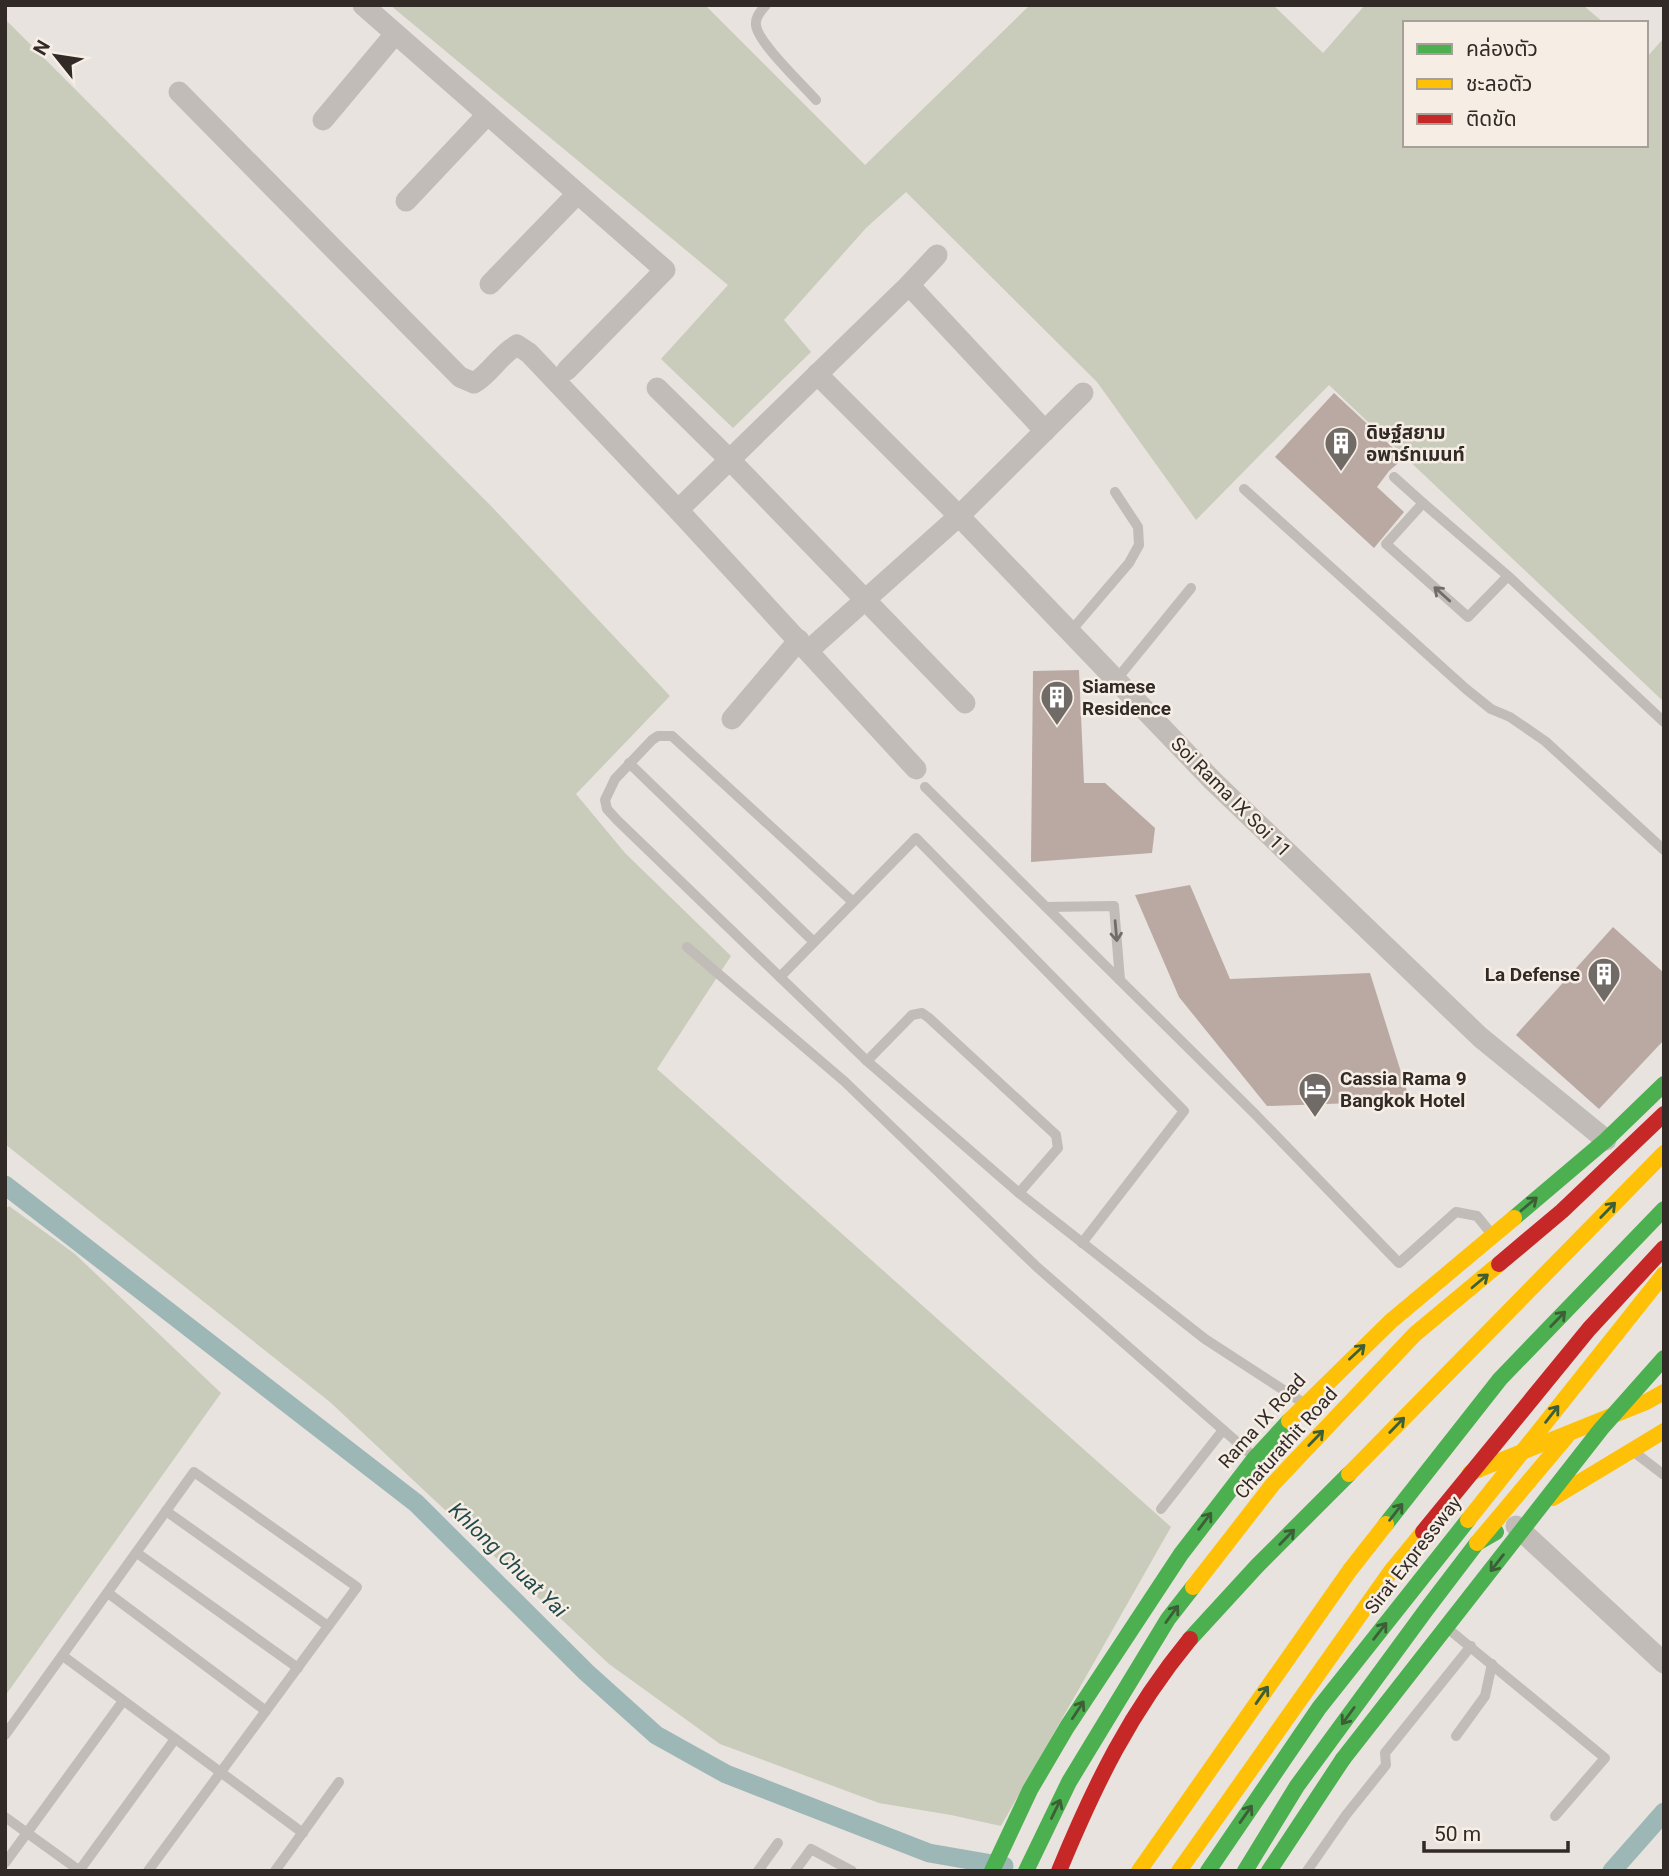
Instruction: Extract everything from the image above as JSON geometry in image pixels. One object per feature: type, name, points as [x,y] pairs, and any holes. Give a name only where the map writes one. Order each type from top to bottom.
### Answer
[{"type":"main road","name":"Rama IX Road","points":[[992,1871],[1030,1790],[1088,1694],[1181,1553],[1255,1458],[1304,1404],[1391,1321],[1606,1140],[1664,1084]]},
{"type":"main road","name":"Chaturathit Road","points":[[1026,1871],[1069,1782],[1168,1619],[1273,1484],[1415,1335],[1562,1211],[1664,1114]]},
{"type":"main road","points":[[1139,1871],[1350,1570],[1500,1379],[1650,1210],[1606,1140]]},
{"type":"main road","points":[[1059,1871],[1122,1734],[1165,1671],[1222,1603],[1664,1153]]},
{"type":"main road","points":[[1179,1871],[1391,1571],[1589,1329],[1664,1248]]},
{"type":"main road","name":"Sirat Expressway","points":[[1208,1871],[1318,1708],[1664,1274]]},
{"type":"main road","points":[[1269,1871],[1343,1759],[1601,1429],[1664,1358]]},
{"type":"main road","points":[[1470,1473],[1646,1402],[1664,1392]]},
{"type":"main road","points":[[1477,1544],[1664,1430]]},
{"type":"main road","points":[[1245,1871],[1297,1786],[1426,1610],[1477,1544],[1571,1432]]},
{"type":"street","points":[[363,5],[665,270],[567,370]]},
{"type":"street","points":[[323,120],[395,34]]},
{"type":"street","points":[[179,92],[460,377],[474,383],[483,377],[505,352],[517,345],[529,353],[804,645],[921,778]]},
{"type":"street","points":[[406,201],[487,115]]},
{"type":"street","points":[[491,284],[577,194]]},
{"type":"street","points":[[678,510],[937,256]]},
{"type":"street","points":[[909,285],[1045,431]]},
{"type":"street","name":"Soi Rama IX Soi 11","points":[[817,374],[959,516],[1213,781],[1480,1037],[1606,1140]]},
{"type":"street","points":[[657,388],[965,703]]},
{"type":"street","points":[[732,719],[804,645],[864,600],[959,516],[1083,393]]},
{"type":"street","points":[[1512,1522],[1664,1663]]},
{"type":"lane","points":[[749,5],[762,9],[756,25],[761,40],[816,100]]},
{"type":"lane","points":[[1394,477],[1508,576],[1664,722]]},
{"type":"lane","points":[[1244,489],[1466,689],[1491,709],[1510,717],[1545,741],[1664,849]]},
{"type":"lane","points":[[1070,632],[1129,563],[1139,545],[1138,527],[1115,492]]},
{"type":"lane","points":[[1423,503],[1386,544],[1468,617],[1508,576]]},
{"type":"lane","points":[[1116,680],[1191,588]]},
{"type":"lane","points":[[853,902],[672,736],[658,736],[629,763],[615,779],[605,800],[607,809],[867,1061],[1019,1193],[1205,1339],[1304,1404]]},
{"type":"lane","points":[[629,763],[814,942]]},
{"type":"lane","points":[[921,778],[1399,1263],[1456,1212],[1477,1216],[1492,1234]]},
{"type":"lane","points":[[780,977],[916,838],[1184,1111],[1082,1243]]},
{"type":"lane","points":[[1046,907],[1114,906],[1120,980]]},
{"type":"lane","points":[[687,947],[844,1081],[1037,1267],[1255,1458]]},
{"type":"lane","points":[[867,1061],[912,1014],[922,1013],[929,1018],[1056,1135],[1058,1148],[1019,1193]]},
{"type":"lane","points":[[1161,1509],[1223,1430]]},
{"type":"lane","points":[[1632,1450],[1664,1475]]},
{"type":"lane","points":[[5,1735],[194,1472],[357,1587],[148,1871]]},
{"type":"lane","points":[[166,1511],[328,1626]]},
{"type":"lane","points":[[136,1553],[298,1668]]},
{"type":"lane","points":[[108,1593],[266,1711]]},
{"type":"lane","points":[[1426,1610],[1605,1758],[1555,1816]]},
{"type":"lane","points":[[1307,1871],[1346,1815],[1387,1765],[1385,1752],[1471,1646]]},
{"type":"lane","points":[[63,1656],[303,1833]]},
{"type":"lane","points":[[1456,1736],[1485,1696],[1492,1664]]},
{"type":"lane","points":[[5,1863],[123,1701]]},
{"type":"lane","points":[[5,1817],[79,1871],[175,1739]]},
{"type":"lane","points":[[275,1871],[339,1782]]},
{"type":"lane","points":[[758,1871],[778,1843]]},
{"type":"lane","points":[[795,1871],[811,1849],[852,1871]]},
{"type":"green space","points":[[390,5],[705,5],[865,165],[1030,5],[1273,5],[1323,53],[1365,5],[1583,5],[1602,21],[1403,21],[1403,147],[1648,147],[1648,56],[1664,38],[1664,702],[1329,385],[1196,520],[1097,382],[906,192],[866,228],[784,320],[811,352],[733,428],[661,359],[728,285]]},
{"type":"green space","points":[[5,19],[492,507],[670,696],[576,794],[625,853],[731,956],[657,1069],[1171,1527],[1001,1826],[879,1803],[720,1744],[609,1664],[330,1402],[5,1144]]},
{"type":"green space","points":[[9,1206],[75,1254],[221,1393],[5,1696],[5,1209]]},
{"type":"building","name":"ดิษฐ์สยาม อพาร์ทเมนท์","points":[[1334,393],[1404,458],[1389,471],[1377,487],[1404,512],[1374,548],[1275,457]]},
{"type":"building","name":"Siamese Residence","points":[[1079,670],[1084,783],[1105,783],[1155,828],[1152,853],[1031,862],[1033,671]]},
{"type":"building","points":[[1190,885],[1230,979],[1370,973],[1410,1101],[1267,1106],[1179,997],[1135,895]]},
{"type":"building","name":"La Defense","points":[[1613,927],[1664,973],[1664,1040],[1599,1109],[1516,1035]]},
{"type":"waterway","name":"Khlong Chuat Yai","points":[[5,1185],[416,1503],[586,1672],[656,1735],[726,1774],[929,1853],[1004,1866]]},
{"type":"waterway","points":[[1612,1871],[1664,1812]]},
{"type":"traffic: fast","points":[[1514,1218],[1606,1140],[1664,1084]]},
{"type":"traffic: fast","points":[[1386,1524],[1500,1379],[1664,1209]]},
{"type":"traffic: fast","points":[[1343,1759],[1601,1429],[1664,1358]]},
{"type":"traffic: fast","points":[[992,1871],[1030,1790],[1067,1727],[1181,1554],[1255,1458],[1289,1421]]},
{"type":"traffic: fast","points":[[1190,1639],[1257,1566],[1349,1474]]},
{"type":"traffic: fast","points":[[1208,1871],[1319,1708],[1468,1520]]},
{"type":"traffic: fast","points":[[1245,1871],[1297,1786],[1426,1610],[1477,1543],[1496,1532]]},
{"type":"traffic: fast","points":[[1026,1871],[1069,1782],[1168,1619],[1193,1587]]},
{"type":"traffic: fast","points":[[1269,1871],[1343,1759]]},
{"type":"traffic: slow","points":[[1349,1474],[1664,1153]]},
{"type":"traffic: slow","points":[[1289,1421],[1391,1321],[1514,1218]]},
{"type":"traffic: slow","points":[[1193,1587],[1273,1484],[1415,1334],[1499,1264]]},
{"type":"traffic: slow","points":[[1468,1520],[1664,1274]]},
{"type":"traffic: slow","points":[[1470,1473],[1646,1402],[1664,1392]]},
{"type":"traffic: slow","points":[[1553,1498],[1664,1431]]},
{"type":"traffic: slow","points":[[1477,1543],[1567,1436]]},
{"type":"traffic: slow","points":[[1139,1871],[1350,1570],[1386,1524]]},
{"type":"traffic: slow","points":[[1179,1871],[1391,1571],[1423,1532]]},
{"type":"traffic: jam","points":[[1499,1264],[1562,1211],[1664,1114]]},
{"type":"traffic: jam","points":[[1423,1532],[1589,1329],[1664,1248]]},
{"type":"traffic: jam","points":[[1059,1871],[1115,1750],[1149,1694],[1190,1639]]},
{"type":"place","name":"ดิษฐ์สยาม อพาร์ทเมนท์","points":[[1341,473]]},
{"type":"place","name":"Siamese Residence","points":[[1057,727]]},
{"type":"place","name":"La Defense","points":[[1604,1004]]},
{"type":"place","name":"Cassia Rama 9 Bangkok Hotel","points":[[1315,1119]]}]
